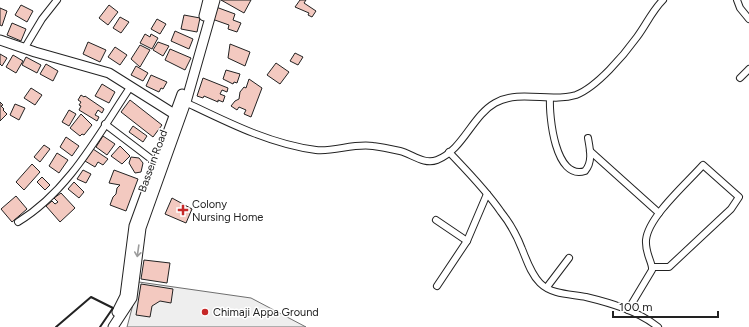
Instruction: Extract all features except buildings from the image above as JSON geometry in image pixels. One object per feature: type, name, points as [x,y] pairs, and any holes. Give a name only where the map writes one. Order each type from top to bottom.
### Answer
[{"type":"main road","name":"Bassein Road","points":[[183,101],[208,0]]},
{"type":"main road","name":"Bassein Road","points":[[113,327],[132,298],[141,228],[215,0]]},
{"type":"main road","points":[[0,40],[24,49],[109,73],[178,116]]},
{"type":"main road","name":"Bassein Road","points":[[108,327],[125,296],[134,226],[160,166]]},
{"type":"street","points":[[24,49],[42,19],[57,0]]},
{"type":"street","points":[[183,101],[240,128],[306,148],[318,150],[371,146],[400,151],[421,160],[436,160],[449,152],[495,103],[517,97],[550,98],[576,95],[592,86],[637,37],[655,8],[663,0]]},
{"type":"street","points":[[737,0],[740,8],[749,19]]},
{"type":"street","points":[[740,78],[749,69]]},
{"type":"street","points":[[18,222],[33,213],[58,190],[131,86]]},
{"type":"street","points":[[550,98],[549,116],[556,148],[570,169],[581,172],[588,167],[590,151],[588,138]]},
{"type":"street","points":[[105,124],[160,166]]},
{"type":"street","points":[[590,151],[659,213]]},
{"type":"street","points":[[449,152],[487,194],[501,212],[521,247],[529,268],[541,284],[555,292],[585,297],[628,310],[649,320],[658,327]]},
{"type":"street","points":[[628,310],[650,275],[653,267],[646,253],[646,239],[649,230],[659,213],[703,165],[739,197],[731,209],[669,267],[653,267]]},
{"type":"street","points":[[437,286],[467,241],[487,194]]},
{"type":"street","points":[[436,220],[467,241]]},
{"type":"street","points":[[547,287],[569,258]]},
{"type":"shaded area","name":"Chimaji Appa Ground","points":[[139,282],[251,298],[306,327],[127,327]]},
{"type":"wall","points":[[56,327],[91,297],[113,308],[100,327]]},
{"type":"place","name":"Colony Nursing Home","points":[[183,210]]},
{"type":"place","name":"Chimaji Appa Ground","points":[[205,312]]}]
